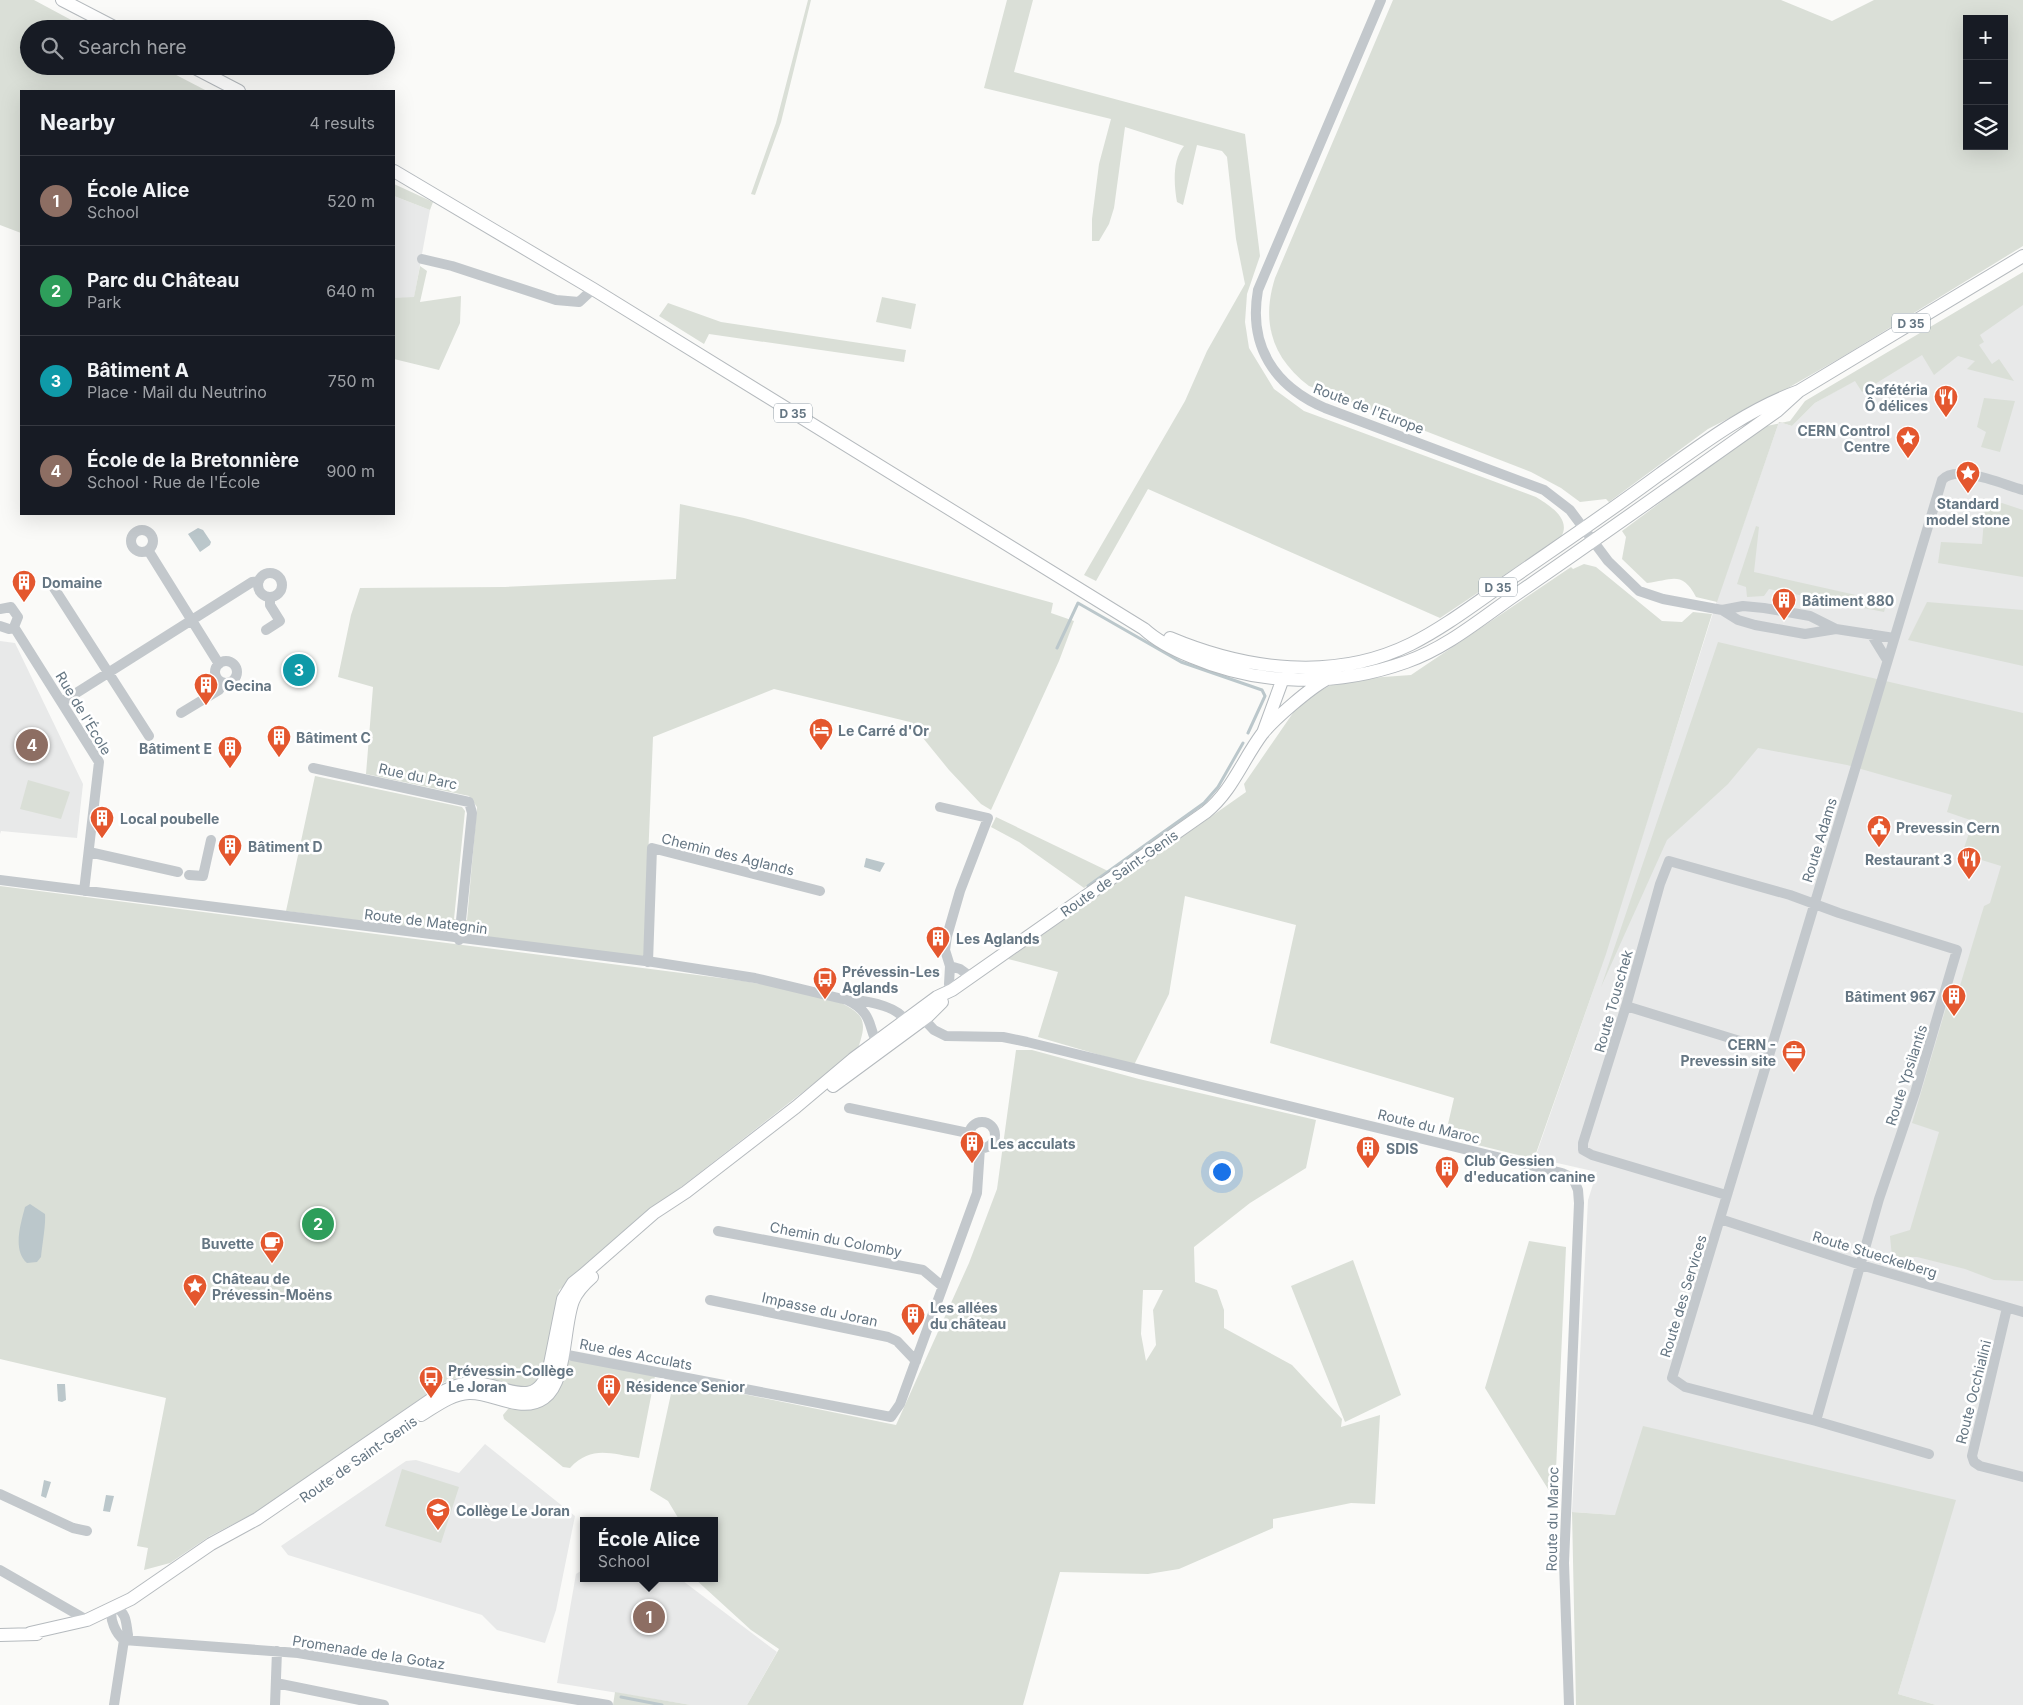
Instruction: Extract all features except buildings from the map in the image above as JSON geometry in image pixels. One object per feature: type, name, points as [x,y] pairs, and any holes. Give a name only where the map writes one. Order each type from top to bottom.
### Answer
[{"type":"main road","points":[[62,0],[101,20]]},
{"type":"main road","points":[[208,75],[237,90]]},
{"type":"main road","name":"D 35","points":[[395,173],[593,289],[1144,629],[1155,639],[1207,663],[1239,673],[1282,680],[1327,679],[1392,667],[1442,646],[1593,542],[1777,410],[1799,391],[2023,256]]},
{"type":"main road","name":"D 35","points":[[1144,629],[1159,632],[1210,653],[1294,668],[1350,664],[1371,659],[1410,644],[1452,618],[1584,529],[1728,425],[1772,401],[1799,391]]},
{"type":"main road","points":[[1282,680],[1294,668],[1302,680],[1302,690],[1297,701]]},
{"type":"main road","name":"Route de Saint-Genis","points":[[1263,733],[1297,701],[1327,679]]},
{"type":"main road","name":"Route de Saint-Genis","points":[[0,1635],[63,1633],[116,1612],[219,1548],[269,1520],[389,1434],[449,1398],[470,1393],[518,1403],[538,1402],[552,1389],[558,1353],[571,1308],[578,1292],[674,1206],[686,1192],[796,1107],[811,1092],[921,1015],[952,990],[1214,806],[1235,780],[1263,733],[1282,680]]},
{"type":"main road","name":"Route de Saint-Genis","points":[[30,1633],[116,1612]]},
{"type":"street","name":"Route de l'Europe","points":[[1381,0],[1262,278],[1255,311],[1256,330],[1261,348],[1282,380],[1311,402],[1544,490],[1570,510],[1611,565],[1639,591],[1663,599],[1722,610]]},
{"type":"street","points":[[422,259],[452,266],[556,300],[579,302],[593,289]]},
{"type":"street","name":"Route Adams","points":[[1720,1219],[1769,1050],[1942,480],[1952,473],[1968,474],[2023,490]]},
{"type":"street","points":[[148,550],[219,664]]},
{"type":"street","points":[[62,702],[252,582],[259,581],[268,573],[279,576],[282,583],[280,591],[270,597]]},
{"type":"street","points":[[259,581],[259,590],[270,597]]},
{"type":"street","points":[[54,588],[149,736]]},
{"type":"street","points":[[266,630],[280,621],[270,605],[270,597]]},
{"type":"street","name":"Rue de l'École","points":[[0,609],[7,606],[16,611],[18,617],[14,627],[99,762],[84,892]]},
{"type":"street","points":[[1722,610],[1743,606],[1810,616],[1836,629]]},
{"type":"street","points":[[1722,610],[1738,620],[1805,634],[1836,629],[1894,638]]},
{"type":"street","points":[[0,626],[9,629],[14,627]]},
{"type":"street","points":[[1871,634],[1887,660]]},
{"type":"street","points":[[232,663],[237,670],[232,682],[223,683],[216,676],[215,669],[219,664],[232,663]]},
{"type":"street","points":[[181,713],[219,690],[223,683]]},
{"type":"street","name":"Rue du Parc","points":[[313,768],[468,802],[472,813],[459,940]]},
{"type":"street","points":[[940,807],[988,818],[960,891],[947,936],[946,950],[950,966],[948,977],[952,990]]},
{"type":"street","points":[[189,875],[203,876],[211,840]]},
{"type":"street","name":"Chemin des Aglands","points":[[648,962],[652,848],[820,891]]},
{"type":"street","points":[[88,852],[178,872]]},
{"type":"street","name":"Route Touschek","points":[[1726,1196],[1592,1155],[1583,1150],[1582,1143],[1626,1006],[1660,884],[1669,861],[1814,904]]},
{"type":"street","name":"Route de Mategnin","points":[[0,880],[459,940],[648,962],[755,978],[847,1000],[864,1001],[885,1008],[907,1025]]},
{"type":"street","name":"Route Ypsilantis","points":[[1814,904],[1957,950],[1918,1084],[1879,1199],[1861,1265]]},
{"type":"street","points":[[950,966],[960,969],[971,977]]},
{"type":"street","name":"Route de Mategnin","points":[[847,1000],[858,1005],[866,1013],[882,1043]]},
{"type":"street","points":[[1626,1006],[1769,1050]]},
{"type":"street","name":"Route du Maroc","points":[[921,1015],[934,1030],[946,1036],[1003,1038],[1027,1042],[1533,1166],[1573,1178],[1578,1190],[1579,1203],[1564,1563],[1569,1705]]},
{"type":"street","points":[[849,1108],[968,1133]]},
{"type":"street","points":[[986,1122],[993,1128],[994,1140],[987,1147],[980,1148],[970,1142],[968,1133],[974,1124],[986,1122]]},
{"type":"street","points":[[916,1361],[977,1193],[980,1148]]},
{"type":"street","name":"Route Stueckelberg","points":[[1720,1219],[1861,1265],[2023,1312]]},
{"type":"street","name":"Route des Services","points":[[1720,1219],[1672,1378],[1685,1387],[1816,1421],[1928,1454]]},
{"type":"street","name":"Chemin du Colomby","points":[[718,1231],[923,1270],[942,1286]]},
{"type":"street","points":[[1816,1421],[1861,1265]]},
{"type":"street","name":"Impasse du Joran","points":[[710,1300],[888,1337],[897,1341],[916,1361]]},
{"type":"street","name":"Route Occhialini","points":[[2008,1308],[1972,1456],[1974,1462],[1980,1466],[2023,1477]]},
{"type":"street","name":"Rue des Acculats","points":[[558,1353],[891,1417],[897,1411],[916,1361]]},
{"type":"street","points":[[0,1494],[73,1528],[87,1531]]},
{"type":"street","points":[[0,1570],[86,1620]]},
{"type":"street","points":[[114,1705],[125,1647],[124,1640],[120,1637],[116,1612]]},
{"type":"street","name":"Promenade de la Gotaz","points":[[124,1640],[277,1651],[608,1705]]},
{"type":"street","points":[[275,1705],[277,1651]]},
{"type":"street","points":[[276,1683],[384,1705]]},
{"type":"shaded area","points":[[0,0],[34,0],[71,20],[20,20],[20,75],[176,75],[205,90],[20,90],[20,233],[0,225]]},
{"type":"shaded area","points":[[808,0],[811,0],[781,122],[755,195],[751,194],[776,123]]},
{"type":"shaded area","points":[[1007,0],[1033,0],[1014,72],[1245,134],[1260,256],[1247,294],[1245,322],[1249,348],[1274,389],[1304,411],[1536,497],[1558,513],[1564,524],[1561,537],[1440,618],[1148,489],[1096,581],[1084,575],[1185,401],[1207,351],[1245,284],[1236,239],[1227,157],[1222,151],[1197,145],[1183,205],[1177,202],[1175,181],[1177,158],[1184,146],[1125,127],[1114,208],[1109,224],[1099,241],[1092,241],[1092,219],[1099,164],[1111,119],[984,88]]},
{"type":"shaded area","points":[[1393,0],[1781,0],[1832,21],[1874,0],[2023,0],[2023,246],[1842,357],[1788,388],[1708,429],[1609,502],[1606,499],[1580,502],[1561,488],[1531,472],[1309,386],[1286,364],[1278,351],[1270,324],[1271,294],[1275,278]]},
{"type":"shaded area","points":[[395,184],[433,202],[430,210],[395,196]]},
{"type":"shaded area","points":[[395,196],[430,210],[414,298],[395,298]]},
{"type":"shaded area","points":[[420,266],[427,271],[420,302],[461,296],[460,323],[439,370],[395,359],[395,298],[414,297]]},
{"type":"shaded area","points":[[2023,272],[2023,305],[1980,335],[1984,342],[1979,345],[1992,364],[1999,359],[2014,381],[1967,369],[1975,361],[1958,356],[1934,375],[1922,355],[1862,392],[1855,381],[1815,403],[1792,426],[1782,423],[1790,421],[1805,401]]},
{"type":"shaded area","name":"CERN - Prevessin site","points":[[2023,280],[2023,1705],[1936,1705],[1898,1694],[1955,1500],[1615,1515],[1572,1512],[1588,1200],[1597,1172],[1535,1158],[1594,988],[1719,594],[1779,422],[1792,426],[1815,403],[1922,342]]},
{"type":"shaded area","points":[[882,297],[916,304],[911,329],[876,322]]},
{"type":"shaded area","points":[[668,303],[721,322],[906,350],[904,362],[709,334],[704,344],[659,316]]},
{"type":"shaded area","points":[[1984,398],[2015,401],[2000,452],[1981,447],[1986,432],[1977,427]]},
{"type":"shaded area","points":[[1778,423],[1717,602],[1696,597],[1686,583],[1681,580],[1670,579],[1647,583],[1622,559],[1626,537],[1622,531],[1762,427]]},
{"type":"shaded area","points":[[2002,503],[2023,510],[2023,577],[1938,563],[1941,542],[1982,544],[1985,507]]},
{"type":"shaded area","points":[[680,504],[744,518],[1053,603],[1051,613],[1074,621],[1059,661],[991,810],[981,804],[949,770],[910,722],[774,689],[653,737],[644,958],[286,911],[315,776],[462,807],[465,811],[454,919],[467,920],[477,807],[469,796],[366,774],[373,687],[338,677],[351,615],[360,588],[505,587],[676,579]]},
{"type":"shaded area","points":[[1756,526],[1759,527],[1754,572],[1887,602],[1884,612],[1769,589],[1764,596],[1747,597],[1746,587],[1737,584]]},
{"type":"shaded area","points":[[198,528],[203,530],[211,542],[210,545],[200,552],[188,534]]},
{"type":"shaded area","points":[[1584,564],[1596,567],[1662,621],[1682,622],[1693,612],[1712,614],[1606,954],[1534,1159],[1445,1137],[1454,1098],[1270,1043],[1296,925],[1185,896],[1169,994],[1134,1065],[1038,1037],[1058,972],[1008,959],[1246,792],[1244,784],[1295,710],[1318,692],[1331,685],[1369,678],[1411,675],[1571,567],[1573,569]]},
{"type":"shaded area","points":[[1927,602],[2023,610],[2023,666],[1908,640]]},
{"type":"shaded area","points":[[0,641],[15,643],[83,784],[77,838],[1,831],[0,834]]},
{"type":"shaded area","points":[[1718,642],[2023,713],[2023,1281],[1994,1280],[1965,1269],[1917,1257],[1892,1257],[1890,1236],[1910,1230],[1939,1132],[1912,1123],[1947,1004],[1956,999],[1984,906],[1990,903],[2001,866],[1962,854],[1973,821],[1947,812],[1952,795],[1847,765],[1758,748],[1728,784],[1667,840],[1601,987]]},
{"type":"shaded area","points":[[28,780],[70,792],[61,819],[20,809]]},
{"type":"shaded area","points":[[996,817],[1108,871],[1084,888],[1019,842],[991,827]]},
{"type":"shaded area","points":[[866,858],[885,863],[880,872],[864,867]]},
{"type":"shaded area","points":[[0,886],[744,981],[805,992],[837,1001],[850,1007],[859,1015],[863,1023],[863,1032],[858,1049],[666,1199],[559,1290],[548,1360],[539,1381],[527,1388],[463,1376],[445,1382],[253,1514],[210,1536],[170,1563],[144,1570],[148,1548],[137,1546],[166,1398],[0,1359]]},
{"type":"shaded area","points":[[1016,1050],[1032,1050],[1139,1079],[1316,1120],[1306,1168],[1250,1203],[1194,1247],[1195,1282],[1217,1290],[1224,1310],[1224,1328],[1292,1365],[1342,1419],[1341,1427],[1380,1415],[1375,1504],[1351,1503],[1273,1519],[1273,1528],[1179,1569],[1148,1574],[1060,1572],[1023,1705],[747,1705],[779,1649],[751,1630],[698,1582],[718,1582],[718,1517],[678,1517],[668,1501],[650,1490],[674,1380],[896,1425],[969,1263],[997,1189]],"holes":[[[1143,1290],[1163,1290],[1153,1310],[1156,1345],[1146,1361],[1141,1334]]]},
{"type":"shaded area","points":[[30,1204],[45,1214],[45,1223],[41,1257],[37,1262],[27,1263],[22,1258],[19,1236],[25,1207]]},
{"type":"shaded area","points":[[1529,1241],[1566,1247],[1555,1492],[1553,1497],[1485,1388]]},
{"type":"shaded area","points":[[1353,1260],[1401,1395],[1345,1422],[1291,1286]]},
{"type":"shaded area","points":[[573,1360],[655,1376],[639,1458],[602,1453],[586,1456],[570,1468],[563,1467],[504,1419],[503,1415],[508,1409],[568,1361]]},
{"type":"shaded area","points":[[57,1384],[65,1384],[66,1400],[62,1402],[58,1401]]},
{"type":"shaded area","points":[[1643,1426],[1956,1500],[1898,1694],[1936,1705],[1576,1705],[1572,1512],[1615,1515]]},
{"type":"shaded area","name":"Collège Le Joran","points":[[485,1444],[575,1516],[556,1610],[545,1643],[497,1630],[482,1615],[288,1555],[281,1546],[406,1461],[416,1460],[459,1473]]},
{"type":"shaded area","points":[[402,1469],[459,1487],[441,1543],[385,1526]]},
{"type":"shaded area","points":[[44,1480],[51,1482],[46,1498],[41,1496]]},
{"type":"shaded area","points":[[106,1495],[114,1496],[110,1512],[103,1511]]},
{"type":"shaded area","points":[[580,1572],[580,1582],[684,1582],[777,1652],[747,1705],[691,1705],[557,1683],[576,1574]]},
{"type":"shaded area","points":[[615,1692],[691,1705],[613,1705]]},
{"type":"waterway","points":[[1057,648],[1078,603],[1181,662],[1262,690],[1265,696],[1248,733]]},
{"type":"waterway","points":[[1088,886],[1204,803],[1218,787],[1243,743]]},
{"type":"waterway","points":[[621,1697],[662,1705]]},
{"type":"place","name":"Cafétéria Ô délices","points":[[1946,418]]},
{"type":"place","name":"CERN Control Centre","points":[[1908,459]]},
{"type":"place","name":"Standard model stone","points":[[1968,494]]},
{"type":"place","name":"Domaine","points":[[24,603]]},
{"type":"place","name":"Bâtiment 880","points":[[1784,621]]},
{"type":"place","name":"Bâtiment A","points":[[299,670]]},
{"type":"place","name":"Gecina","points":[[206,706]]},
{"type":"place","name":"École de la Bretonnière","points":[[32,745]]},
{"type":"place","name":"Le Carré d'Or","points":[[821,751]]},
{"type":"place","name":"Bâtiment C","points":[[279,758]]},
{"type":"place","name":"Bâtiment E","points":[[230,769]]},
{"type":"place","name":"Local poubelle","points":[[102,839]]},
{"type":"place","name":"Prevessin Cern","points":[[1879,848]]},
{"type":"place","name":"Bâtiment D","points":[[230,867]]},
{"type":"place","name":"Restaurant 3","points":[[1969,880]]},
{"type":"place","name":"Les Aglands","points":[[938,959]]},
{"type":"place","name":"Prévessin-Les Aglands","points":[[825,1000]]},
{"type":"place","name":"Bâtiment 967","points":[[1954,1017]]},
{"type":"place","name":"CERN - Prevessin site","points":[[1794,1073]]},
{"type":"place","name":"Les acculats","points":[[972,1164]]},
{"type":"place","name":"SDIS","points":[[1368,1169]]},
{"type":"place","name":"Club Gessien d'education canine","points":[[1447,1189]]},
{"type":"place","name":"Parc du Château","points":[[318,1224]]},
{"type":"place","name":"Buvette","points":[[272,1264]]},
{"type":"place","name":"Château de Prévessin-Moëns","points":[[195,1307]]},
{"type":"place","name":"Les allées du château","points":[[913,1336]]},
{"type":"place","name":"Prévessin-Collège Le Joran","points":[[431,1399]]},
{"type":"place","name":"Résidence Senior","points":[[609,1407]]},
{"type":"place","name":"Collège Le Joran","points":[[438,1531]]},
{"type":"place","name":"École Alice","points":[[649,1617]]}]
